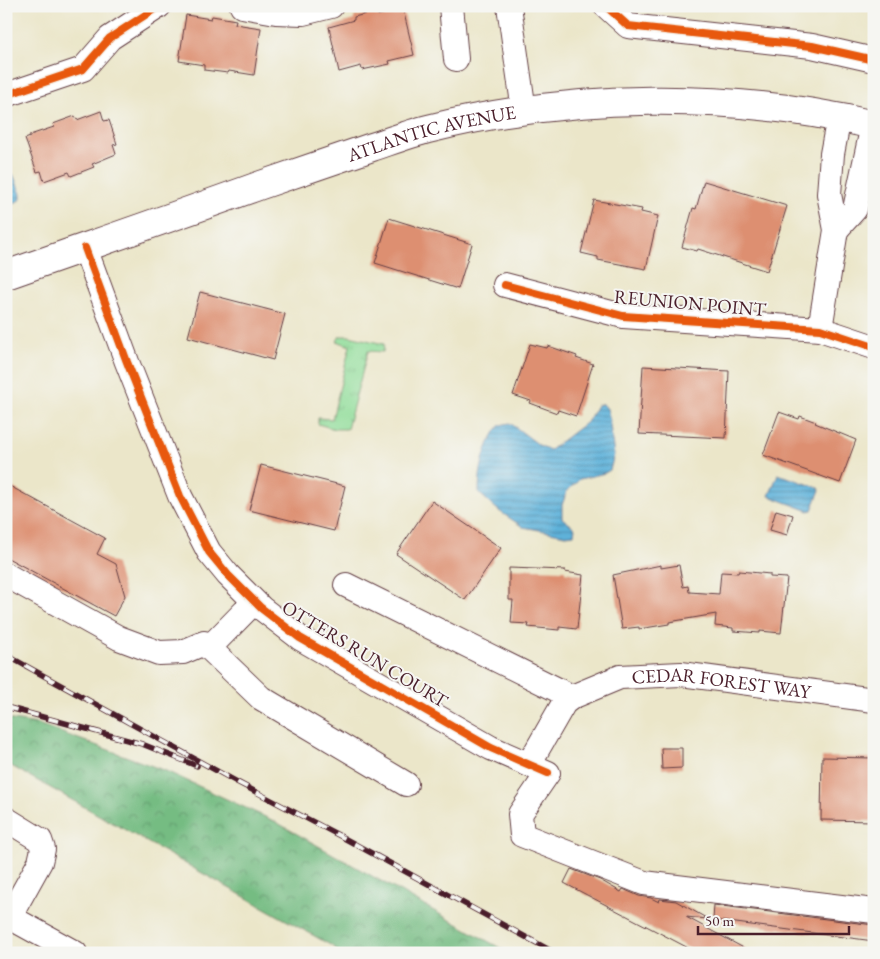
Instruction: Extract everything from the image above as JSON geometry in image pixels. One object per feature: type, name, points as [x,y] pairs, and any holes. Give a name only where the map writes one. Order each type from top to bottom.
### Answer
[{"type":"main road","name":"ATLANTIC AVENUE","points":[[6,275],[427,129],[524,111],[626,101],[691,101],[770,106],[839,117],[873,125]]},
{"type":"street","points":[[9,94],[83,69],[110,38],[159,6]]},
{"type":"street","points":[[242,6],[276,12],[302,13],[331,6]]},
{"type":"street","points":[[450,6],[456,60]]},
{"type":"street","points":[[509,6],[524,111]]},
{"type":"street","points":[[606,6],[628,26],[812,46],[874,60]]},
{"type":"street","points":[[820,330],[836,230],[829,194],[832,154],[839,117]]},
{"type":"street","points":[[836,230],[855,209],[873,125]]},
{"type":"street","name":"OTTERS RUN COURT","points":[[85,248],[127,362],[180,496],[209,552],[228,575],[254,602],[300,638],[356,672],[491,748],[538,768]]},
{"type":"street","name":"REUNION POINT","points":[[505,285],[623,316],[820,330],[874,346]]},
{"type":"street","points":[[6,575],[119,638],[159,653],[184,652],[204,643]]},
{"type":"street","points":[[346,584],[572,697]]},
{"type":"street","points":[[254,602],[209,648],[261,698],[406,784]]},
{"type":"street","name":"CEDAR FOREST WAY","points":[[874,700],[681,674],[620,677],[572,697],[564,703],[520,814],[522,834],[644,882],[874,911]]},
{"type":"street","points":[[6,819],[40,840],[43,850],[40,862],[8,916],[75,953]]},
{"type":"green space","points":[[340,336],[349,336],[384,344],[383,352],[368,351],[347,429],[335,429],[318,424],[318,418],[332,419],[350,346],[337,341]]},
{"type":"green space","points":[[6,719],[38,724],[166,771],[274,821],[509,953],[339,953],[334,947],[6,763]]},
{"type":"water","points":[[13,174],[21,194],[21,199],[6,208],[6,176]]},
{"type":"water","points":[[603,404],[608,410],[614,455],[610,470],[580,479],[567,491],[562,505],[562,518],[575,528],[574,534],[566,535],[523,527],[499,511],[479,493],[480,474],[484,457],[490,440],[500,425],[510,423],[539,445],[550,450],[588,421],[597,405]]},
{"type":"water","points":[[778,474],[819,488],[820,490],[812,510],[809,511],[769,496]]},
{"type":"building","points":[[403,9],[414,55],[389,61],[390,64],[362,70],[361,66],[339,72],[329,27],[354,20],[354,17],[377,11],[378,15]]},
{"type":"building","points":[[186,15],[211,19],[212,16],[236,20],[235,24],[261,28],[254,75],[204,70],[204,65],[179,61]]},
{"type":"building","points":[[101,111],[104,121],[109,120],[117,144],[113,145],[116,154],[92,164],[94,167],[71,176],[69,172],[44,181],[41,171],[37,172],[25,139],[30,137],[30,135],[54,127],[53,124],[75,116],[77,120]]},
{"type":"building","points":[[704,181],[787,206],[767,271],[698,249],[697,251],[682,247],[693,208],[696,209]]},
{"type":"building","points":[[594,200],[642,209],[641,212],[658,216],[646,269],[598,260],[598,257],[581,253]]},
{"type":"building","points":[[389,218],[472,244],[458,289],[375,263]]},
{"type":"building","points":[[200,292],[285,314],[273,360],[188,337]]},
{"type":"building","points":[[530,344],[547,348],[548,346],[593,364],[576,416],[558,410],[557,413],[513,395]]},
{"type":"building","points":[[643,366],[729,371],[726,438],[639,434]]},
{"type":"building","points":[[779,412],[799,419],[800,416],[856,440],[840,483],[763,455]]},
{"type":"building","points":[[261,465],[345,486],[334,531],[249,510]]},
{"type":"building","points":[[6,484],[105,538],[97,554],[116,564],[125,596],[114,616],[6,557]]},
{"type":"building","points":[[432,501],[501,548],[465,600],[396,554]]},
{"type":"building","points":[[776,510],[793,515],[787,535],[770,530]]},
{"type":"building","points":[[661,565],[661,568],[679,565],[683,587],[688,586],[689,592],[719,594],[721,572],[738,573],[739,571],[770,574],[770,577],[787,578],[781,633],[733,631],[733,628],[715,626],[716,614],[639,629],[639,627],[622,629],[613,575]]},
{"type":"building","points":[[509,568],[565,570],[565,572],[583,575],[577,629],[559,627],[559,630],[528,627],[529,624],[511,623],[513,600],[509,600]]},
{"type":"building","points":[[661,748],[682,748],[682,768],[662,769]]},
{"type":"building","points":[[822,757],[874,758],[874,821],[821,820]]},
{"type":"building","points":[[571,869],[600,880],[621,892],[623,889],[659,902],[660,899],[676,901],[708,919],[686,917],[753,953],[698,953],[564,883]]},
{"type":"building","points":[[714,905],[874,925],[874,941],[713,920]]},
{"type":"railway","points":[[6,655],[555,953]]},
{"type":"railway","points":[[6,707],[142,744],[197,766]]},
{"type":"cycle path","points":[[9,94],[83,69],[110,38],[159,6]]},
{"type":"cycle path","points":[[606,6],[628,26],[812,46],[874,60]]},
{"type":"cycle path","points":[[85,248],[127,362],[180,496],[209,552],[228,575],[261,608],[300,638],[491,748],[548,773]]},
{"type":"cycle path","points":[[505,285],[623,316],[820,329],[874,347]]}]
